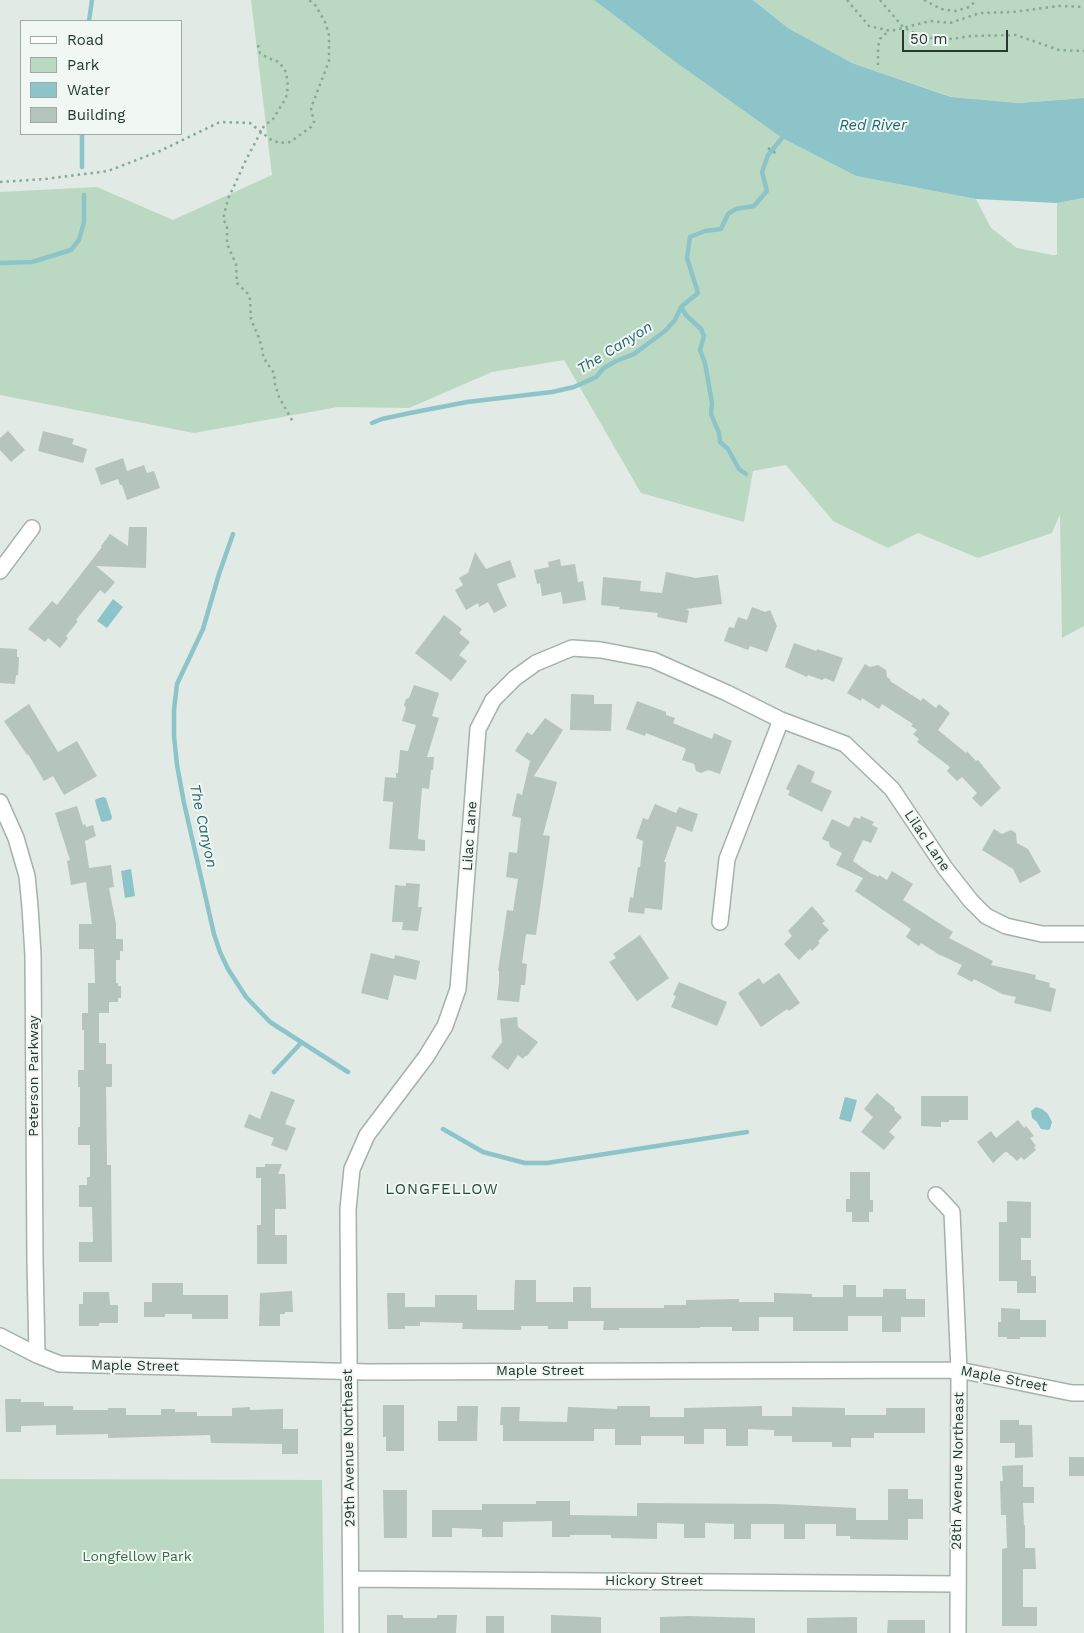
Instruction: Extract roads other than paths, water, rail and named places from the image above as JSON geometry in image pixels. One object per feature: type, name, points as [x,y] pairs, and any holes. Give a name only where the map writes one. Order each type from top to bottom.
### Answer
[{"type":"street","points":[[0,571],[32,528]]},
{"type":"street","name":"Lilac Lane","points":[[348,1263],[348,1209],[352,1170],[367,1135],[426,1057],[445,1026],[458,989],[478,729],[492,700],[515,678],[536,663],[572,648],[601,650],[653,660],[727,693],[781,720],[845,744],[892,789],[945,868],[971,901],[986,916],[1006,926],[1042,934],[1084,934]]},
{"type":"street","points":[[720,922],[727,859],[781,720]]},
{"type":"street","name":"Peterson Parkway","points":[[0,802],[16,838],[27,876],[30,907],[33,955],[37,1355]]},
{"type":"street","name":"28th Avenue Northeast","points":[[936,1195],[952,1212],[959,1370],[958,1633]]},
{"type":"street","name":"29th Avenue Northeast","points":[[348,1263],[351,1633]]},
{"type":"street","name":"Maple Street","points":[[0,1336],[37,1355],[60,1364],[349,1371],[959,1370],[1072,1393],[1084,1393]]},
{"type":"street","name":"Hickory Street","points":[[351,1579],[957,1584]]},
{"type":"water","name":"Red River","points":[[594,0],[753,0],[788,28],[852,63],[951,97],[1019,103],[1084,98],[1084,198],[1057,203],[976,199],[856,176],[782,138],[674,61]]},
{"type":"water","points":[[113,599],[123,607],[107,628],[97,621]]},
{"type":"water","points":[[103,797],[106,798],[112,817],[111,820],[103,822],[101,821],[95,801]]},
{"type":"water","points":[[131,869],[135,896],[125,898],[121,871]]},
{"type":"water","points":[[845,1097],[857,1100],[851,1122],[839,1119]]},
{"type":"water","points":[[1036,1107],[1048,1114],[1052,1122],[1050,1129],[1041,1129],[1032,1118],[1031,1111]]},
{"type":"waterway","points":[[89,20],[92,0]]},
{"type":"waterway","name":"The Canyon","points":[[372,423],[382,419],[467,402],[552,392],[574,387],[596,377],[604,368],[616,361],[634,354],[665,331],[675,320],[681,307],[698,293],[687,258],[690,237],[705,231],[721,229],[728,214],[736,209],[754,206],[767,191],[762,172],[768,155],[782,138],[783,134]]},
{"type":"waterway","points":[[82,135],[82,167]]},
{"type":"waterway","points":[[0,263],[32,262],[71,250],[79,240],[84,222],[84,195]]},
{"type":"waterway","points":[[681,307],[686,315],[701,329],[704,336],[700,350],[705,363],[712,403],[711,414],[719,433],[720,442],[728,449],[739,469],[746,474]]},
{"type":"waterway","name":"The Canyon","points":[[233,534],[203,629],[177,684],[174,736],[184,803],[214,934],[228,969],[246,997],[270,1022],[348,1072]]},
{"type":"waterway","points":[[274,1072],[301,1043]]},
{"type":"waterway","points":[[443,1129],[483,1152],[525,1163],[547,1163],[747,1132]]},
{"type":"district","name":"LONGFELLOW","points":[[442,1190]]},
{"type":"park label","name":"Longfellow Park","points":[[137,1557]]}]
